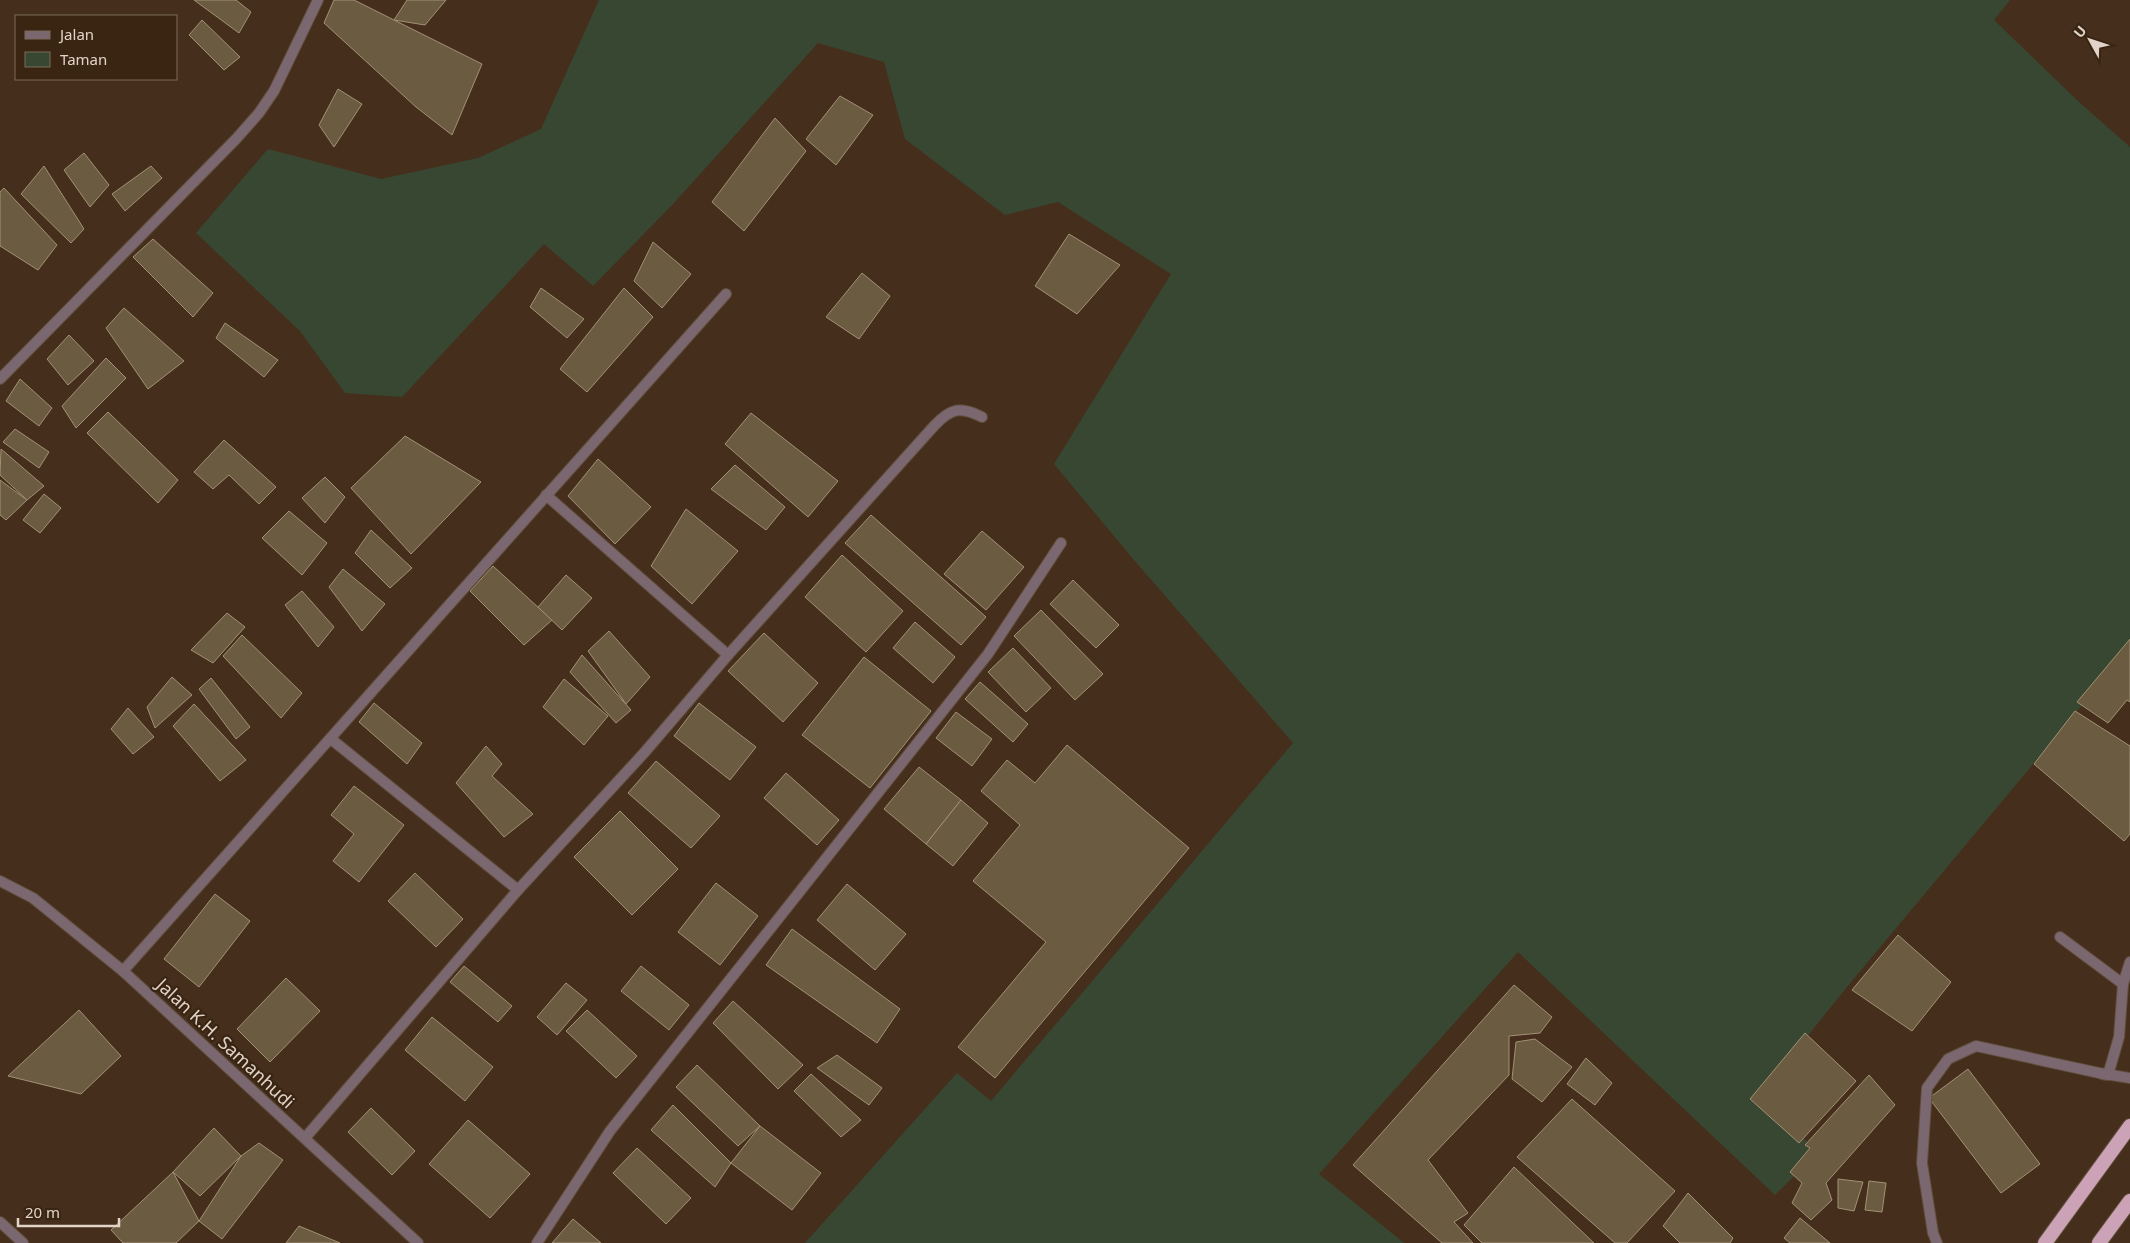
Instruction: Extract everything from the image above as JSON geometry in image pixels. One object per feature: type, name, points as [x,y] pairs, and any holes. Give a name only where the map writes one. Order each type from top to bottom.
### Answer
[{"type":"highway","points":[[2045,1243],[2130,1126]]},
{"type":"highway","points":[[2099,1243],[2130,1201]]},
{"type":"street","points":[[0,379],[236,140],[259,113],[274,91],[318,0]]},
{"type":"street","points":[[123,971],[726,294]]},
{"type":"street","points":[[305,1138],[518,890],[644,753],[728,655],[946,414],[954,410],[968,410],[982,417]]},
{"type":"street","points":[[546,495],[728,655]]},
{"type":"street","points":[[537,1243],[610,1131],[988,654],[1061,543]]},
{"type":"street","points":[[331,739],[518,890]]},
{"type":"street","name":"Jalan K.H. Samanhudi","points":[[0,881],[32,898],[123,971],[418,1243]]},
{"type":"street","points":[[2060,937],[2123,984]]},
{"type":"street","points":[[2099,1074],[2108,1075],[2119,1037],[2122,1023],[2123,984],[2130,962]]},
{"type":"street","points":[[1936,1243],[1922,1163],[1927,1088],[1948,1059],[1976,1046],[2099,1074],[2130,1078]]},
{"type":"street","points":[[0,1222],[23,1243]]},
{"type":"green space","points":[[599,0],[2010,0],[1994,20],[2080,103],[2130,147],[2130,648],[1851,982],[1761,1094],[1818,1153],[1775,1195],[1518,952],[1319,1174],[1404,1243],[805,1243],[957,1073],[991,1101],[1293,743],[1134,560],[1054,464],[1171,274],[1058,202],[1005,215],[905,139],[884,62],[818,43],[674,203],[593,286],[544,244],[402,397],[345,393],[300,331],[196,233],[268,149],[381,179],[478,158],[541,129]]},
{"type":"building","points":[[194,0],[236,0],[251,12],[239,33]]},
{"type":"building","points":[[334,0],[354,0],[482,64],[452,135],[416,107],[324,23]]},
{"type":"building","points":[[407,0],[446,0],[425,25],[394,20]]},
{"type":"building","points":[[202,20],[240,57],[224,70],[189,35]]},
{"type":"building","points":[[338,89],[362,104],[334,147],[319,125]]},
{"type":"building","points":[[840,96],[873,115],[836,165],[806,139]]},
{"type":"building","points":[[775,118],[806,151],[744,231],[712,202]]},
{"type":"building","points":[[84,153],[109,185],[90,207],[64,170]]},
{"type":"building","points":[[44,166],[84,229],[71,243],[21,194]]},
{"type":"building","points":[[151,166],[162,178],[125,211],[112,194]]},
{"type":"building","points":[[4,188],[57,245],[38,270],[0,246],[0,192]]},
{"type":"building","points":[[1069,234],[1120,265],[1077,314],[1035,286]]},
{"type":"building","points":[[153,239],[213,293],[193,317],[133,257]]},
{"type":"building","points":[[653,242],[691,274],[662,308],[634,281]]},
{"type":"building","points":[[862,273],[890,296],[859,339],[826,317]]},
{"type":"building","points":[[541,288],[584,319],[567,338],[530,307]]},
{"type":"building","points":[[624,288],[653,317],[587,392],[560,369]]},
{"type":"building","points":[[124,308],[184,361],[148,389],[106,328]]},
{"type":"building","points":[[225,323],[278,360],[264,377],[216,338]]},
{"type":"building","points":[[69,335],[94,361],[68,385],[47,359]]},
{"type":"building","points":[[106,358],[126,378],[76,428],[62,406]]},
{"type":"building","points":[[20,379],[52,408],[39,426],[6,401]]},
{"type":"building","points":[[108,412],[178,480],[158,503],[87,433]]},
{"type":"building","points":[[751,413],[838,481],[808,517],[725,444]]},
{"type":"building","points":[[15,429],[49,452],[39,468],[3,442]]},
{"type":"building","points":[[405,436],[481,482],[411,554],[351,488]]},
{"type":"building","points":[[224,440],[276,487],[259,504],[229,475],[213,489],[194,472]]},
{"type":"building","points":[[1,449],[44,486],[27,500],[0,475]]},
{"type":"building","points":[[598,459],[651,507],[615,544],[568,496]]},
{"type":"building","points":[[735,465],[785,507],[766,530],[711,489]]},
{"type":"building","points":[[325,477],[345,497],[325,523],[302,498]]},
{"type":"building","points":[[0,480],[27,500],[6,520],[0,515]]},
{"type":"building","points":[[44,494],[61,508],[40,533],[23,520]]},
{"type":"building","points":[[686,509],[738,551],[692,604],[651,566]]},
{"type":"building","points":[[289,511],[327,543],[302,575],[262,538]]},
{"type":"building","points":[[871,515],[986,617],[961,645],[845,543]]},
{"type":"building","points":[[371,530],[412,568],[390,588],[355,553]]},
{"type":"building","points":[[982,531],[1024,567],[986,610],[944,574]]},
{"type":"building","points":[[842,555],[903,611],[866,652],[805,597]]},
{"type":"building","points":[[493,566],[552,620],[524,645],[470,591]]},
{"type":"building","points":[[343,569],[385,604],[362,631],[329,587]]},
{"type":"building","points":[[566,575],[592,598],[562,630],[538,607]]},
{"type":"building","points":[[1073,580],[1119,625],[1096,648],[1050,604]]},
{"type":"building","points":[[302,591],[334,627],[318,647],[285,605]]},
{"type":"building","points":[[1041,610],[1103,674],[1075,700],[1014,636]]},
{"type":"building","points":[[227,613],[245,627],[213,663],[191,650]]},
{"type":"building","points":[[915,622],[955,657],[933,683],[893,648]]},
{"type":"building","points":[[609,631],[650,677],[626,704],[588,651]]},
{"type":"building","points":[[764,633],[818,683],[783,722],[728,671]]},
{"type":"building","points":[[242,635],[302,693],[281,718],[223,656]]},
{"type":"building","points":[[2130,639],[2130,702],[2127,700],[2108,723],[2077,702]]},
{"type":"building","points":[[1013,648],[1051,688],[1026,712],[988,672]]},
{"type":"building","points":[[582,655],[631,710],[616,723],[570,672]]},
{"type":"building","points":[[864,657],[931,711],[870,788],[802,735]]},
{"type":"building","points":[[172,677],[192,695],[155,728],[147,707]]},
{"type":"building","points":[[211,678],[250,727],[236,739],[199,689]]},
{"type":"building","points":[[564,679],[608,716],[584,745],[543,707]]},
{"type":"building","points":[[980,682],[1028,724],[1013,742],[965,699]]},
{"type":"building","points":[[374,703],[422,743],[407,764],[359,722]]},
{"type":"building","points":[[699,703],[756,747],[730,780],[674,736]]},
{"type":"building","points":[[194,704],[246,760],[220,781],[173,726]]},
{"type":"building","points":[[128,708],[154,737],[133,754],[111,729]]},
{"type":"building","points":[[2075,711],[2130,746],[2130,834],[2124,841],[2034,764]]},
{"type":"building","points":[[956,712],[992,739],[972,766],[936,738]]},
{"type":"building","points":[[1067,745],[1189,848],[995,1078],[958,1047],[1046,942],[973,881],[1020,825],[981,791],[1007,760],[1035,783]]},
{"type":"building","points":[[486,746],[502,764],[492,776],[533,814],[504,837],[456,783]]},
{"type":"building","points":[[656,761],[720,816],[691,848],[628,793]]},
{"type":"building","points":[[919,767],[961,800],[926,844],[884,809]]},
{"type":"building","points":[[786,773],[839,820],[817,845],[764,798]]},
{"type":"building","points":[[354,786],[404,825],[359,882],[333,861],[354,834],[331,815]]},
{"type":"building","points":[[961,800],[988,823],[953,866],[926,844]]},
{"type":"building","points":[[620,811],[678,869],[632,915],[574,857]]},
{"type":"building","points":[[415,873],[463,919],[436,947],[388,901]]},
{"type":"building","points":[[716,883],[758,916],[720,965],[678,932]]},
{"type":"building","points":[[847,884],[906,934],[875,970],[817,920]]},
{"type":"building","points":[[215,894],[250,921],[199,987],[164,959]]},
{"type":"building","points":[[792,929],[900,1009],[877,1043],[766,965]]},
{"type":"building","points":[[1898,935],[1951,982],[1912,1031],[1852,990]]},
{"type":"building","points":[[464,966],[512,1006],[498,1022],[450,982]]},
{"type":"building","points":[[641,966],[689,1005],[669,1030],[621,991]]},
{"type":"building","points":[[286,978],[320,1011],[270,1062],[237,1029]]},
{"type":"building","points":[[566,983],[587,1000],[557,1035],[537,1017]]},
{"type":"building","points":[[1514,985],[1552,1017],[1540,1033],[1509,1036],[1509,1075],[1428,1160],[1468,1213],[1454,1222],[1473,1243],[1442,1243],[1353,1165]]},
{"type":"building","points":[[733,1001],[803,1065],[778,1089],[713,1023]]},
{"type":"building","points":[[79,1010],[121,1056],[81,1094],[8,1076]]},
{"type":"building","points":[[587,1010],[637,1056],[616,1078],[566,1031]]},
{"type":"building","points":[[432,1017],[493,1067],[465,1101],[405,1050]]},
{"type":"building","points":[[1805,1033],[1856,1081],[1799,1143],[1750,1099]]},
{"type":"building","points":[[1535,1039],[1572,1067],[1542,1102],[1512,1079],[1516,1042]]},
{"type":"building","points":[[837,1055],[882,1088],[869,1105],[817,1068]]},
{"type":"building","points":[[1586,1058],[1612,1083],[1595,1105],[1567,1084]]},
{"type":"building","points":[[697,1065],[760,1126],[738,1146],[676,1087]]},
{"type":"building","points":[[1968,1069],[2040,1164],[2001,1193],[1929,1098]]},
{"type":"building","points":[[811,1074],[861,1120],[841,1137],[794,1091]]},
{"type":"building","points":[[1869,1075],[1895,1105],[1826,1183],[1832,1200],[1811,1220],[1792,1203],[1802,1183],[1790,1172],[1810,1148],[1805,1145]]},
{"type":"building","points":[[1572,1099],[1675,1191],[1627,1243],[1615,1243],[1517,1157]]},
{"type":"building","points":[[673,1105],[731,1163],[715,1187],[651,1130]]},
{"type":"building","points":[[371,1108],[415,1151],[392,1175],[348,1132]]},
{"type":"building","points":[[468,1120],[530,1174],[490,1218],[429,1164]]},
{"type":"building","points":[[760,1126],[821,1173],[792,1210],[731,1163]]},
{"type":"building","points":[[214,1128],[241,1156],[200,1196],[173,1172]]},
{"type":"building","points":[[259,1143],[283,1160],[222,1239],[199,1221],[241,1156]]},
{"type":"building","points":[[637,1148],[691,1198],[666,1224],[613,1173]]},
{"type":"building","points":[[1514,1167],[1594,1243],[1482,1243],[1464,1225]]},
{"type":"building","points":[[173,1172],[199,1221],[176,1243],[123,1243],[111,1230]]},
{"type":"building","points":[[1838,1179],[1863,1182],[1854,1211],[1838,1208]]},
{"type":"building","points":[[1869,1181],[1886,1183],[1882,1212],[1865,1210]]},
{"type":"building","points":[[1688,1193],[1733,1238],[1730,1243],[1680,1243],[1663,1226]]},
{"type":"building","points":[[1800,1218],[1830,1243],[1790,1243],[1784,1238]]},
{"type":"building","points":[[573,1219],[601,1243],[552,1243]]},
{"type":"building","points":[[299,1226],[340,1243],[286,1243]]}]
